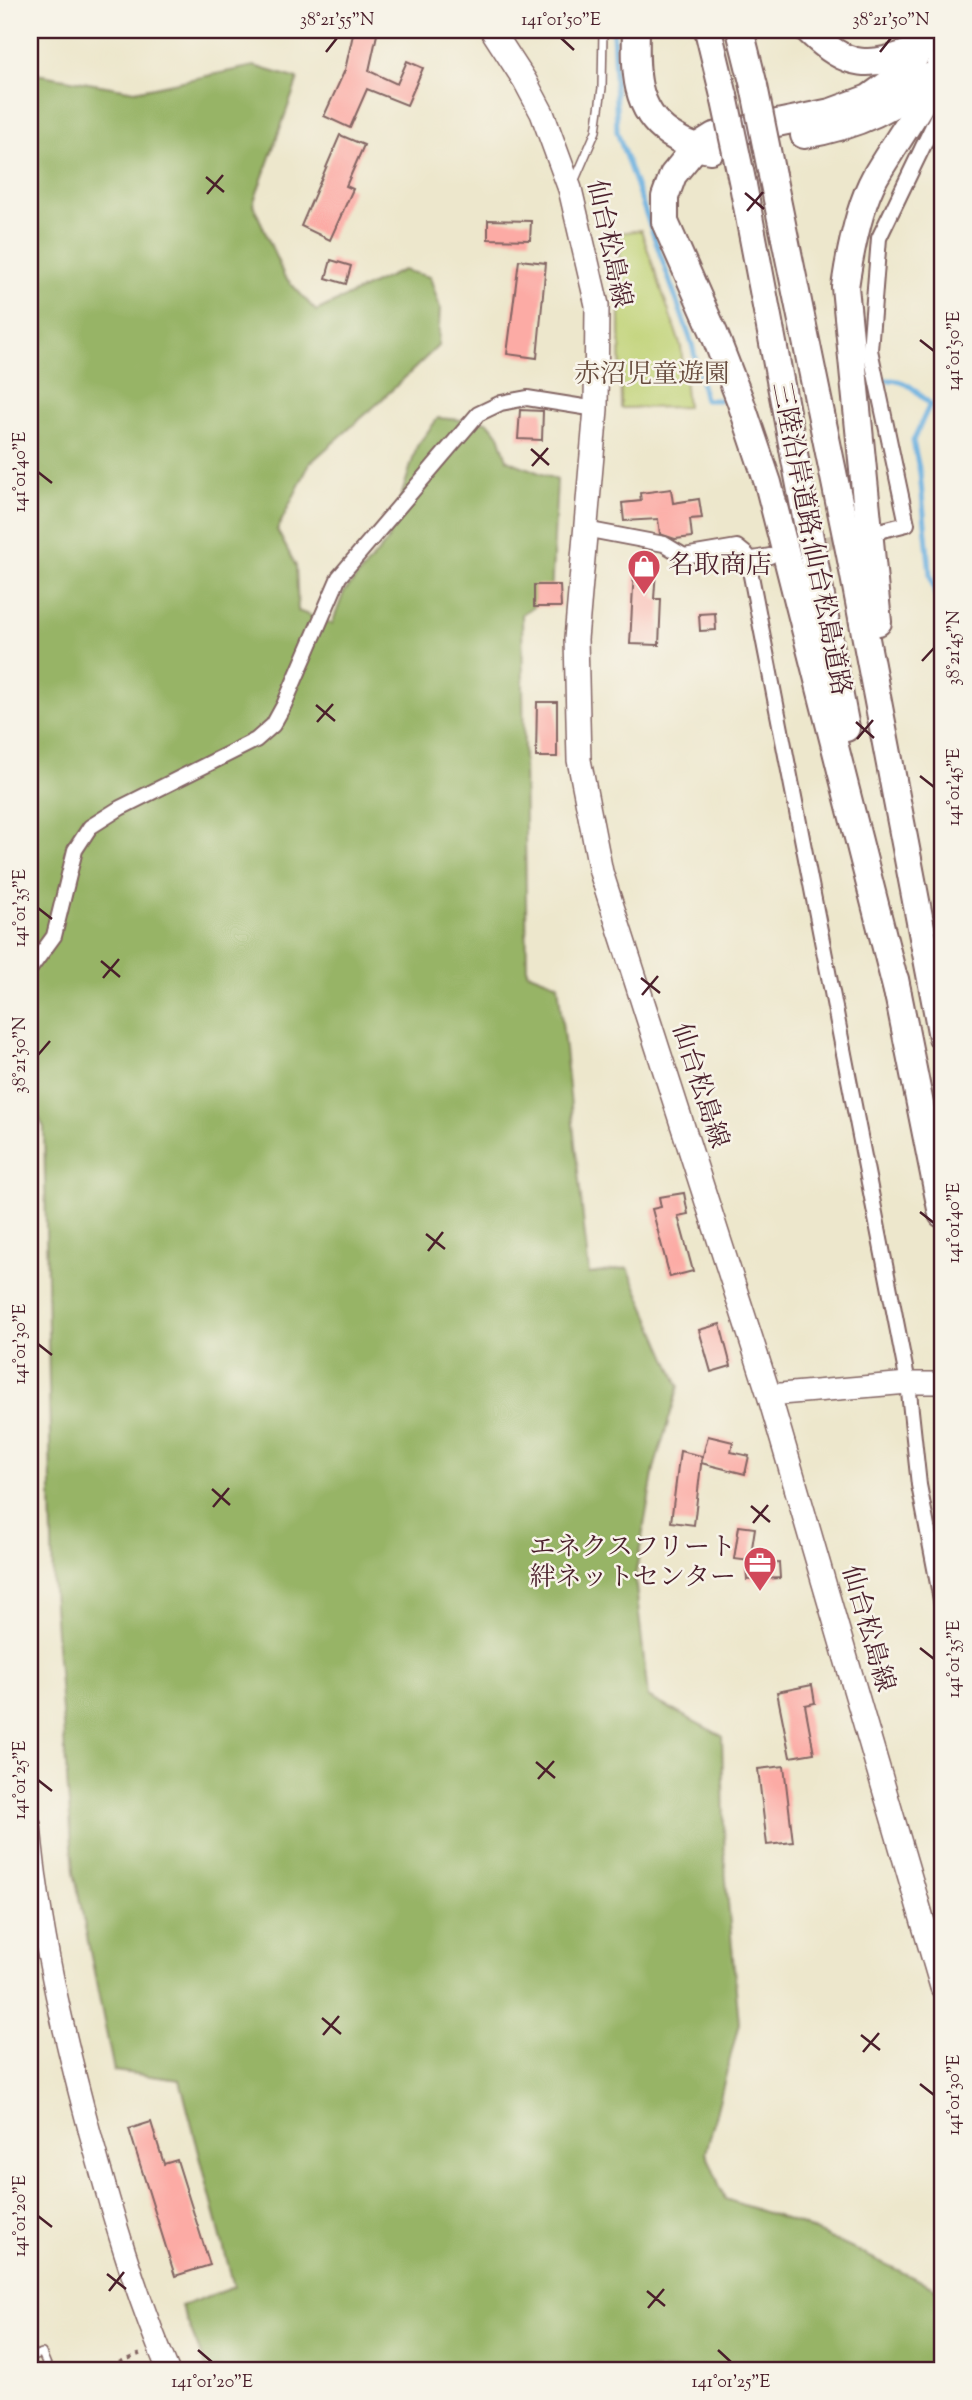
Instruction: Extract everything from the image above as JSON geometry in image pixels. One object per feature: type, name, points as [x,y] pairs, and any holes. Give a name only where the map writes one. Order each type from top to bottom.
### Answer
[{"type":"highway","points":[[636,30],[635,69],[640,95],[648,113],[660,127],[695,148],[719,151],[839,129],[903,99],[933,50]]},
{"type":"highway","name":"三陸沿岸道路;仙台松島道路","points":[[708,30],[743,185],[942,1214]]},
{"type":"highway","name":"三陸沿岸道路;仙台松島道路","points":[[740,30],[754,86],[848,542],[942,1037]]},
{"type":"highway","points":[[808,30],[823,45],[858,62],[886,62],[933,50]]},
{"type":"highway","points":[[892,772],[845,287],[852,242],[874,180],[917,111],[933,50]]},
{"type":"highway","points":[[695,148],[674,175],[665,197],[665,222],[714,332],[768,483],[898,995]]},
{"type":"main road","name":"仙台松島線","points":[[492,30],[525,80],[542,113],[570,189],[597,305],[596,409],[576,639],[579,760],[601,872],[769,1395],[942,1987]]},
{"type":"street","points":[[879,531],[907,524],[870,350],[879,238],[940,117]]},
{"type":"street","points":[[30,969],[54,936],[75,850],[90,827],[120,808],[256,740],[273,725],[339,577],[478,414],[501,403],[527,398],[596,409]]},
{"type":"street","points":[[585,529],[664,544],[684,556],[737,547],[747,555],[908,1383],[919,1485],[942,1605]]},
{"type":"street","points":[[747,560],[771,556]]},
{"type":"street","points":[[769,1395],[908,1383],[942,1383]]},
{"type":"street","points":[[30,1825],[32,1879],[65,2042],[112,2213],[168,2370]]},
{"type":"lane","points":[[570,189],[596,131],[603,30]]},
{"type":"lane","points":[[30,2357],[42,2353],[49,2370]]},
{"type":"path","points":[[100,2370],[137,2356]]},
{"type":"green space","points":[[254,66],[298,79],[253,204],[284,276],[316,311],[403,270],[430,277],[440,308],[438,346],[310,463],[277,530],[296,566],[298,611],[332,624],[344,592],[387,542],[417,446],[438,418],[488,422],[499,435],[507,460],[557,480],[551,596],[522,614],[527,972],[558,984],[589,1274],[628,1268],[679,1386],[654,1469],[635,1577],[648,1697],[722,1736],[725,1869],[739,2023],[706,2153],[725,2199],[800,2224],[942,2291],[942,2370],[207,2370],[181,2306],[234,2287],[180,2080],[114,2071],[74,1872],[53,1592],[44,1127],[30,1103],[30,73],[135,91]]},
{"type":"green space","name":"赤沼児童遊園","points":[[641,230],[681,347],[687,407],[621,408],[619,233]]},
{"type":"building","points":[[354,30],[378,30],[369,71],[397,84],[407,61],[423,68],[407,105],[367,89],[350,128],[324,116],[345,70]]},
{"type":"building","points":[[340,135],[364,145],[346,186],[353,189],[330,240],[301,226]]},
{"type":"building","points":[[488,220],[531,221],[530,240],[488,239]]},
{"type":"building","points":[[331,260],[351,266],[346,284],[326,278]]},
{"type":"building","points":[[519,260],[546,263],[537,358],[507,354]]},
{"type":"building","points":[[520,410],[543,411],[542,440],[518,439]]},
{"type":"building","points":[[671,489],[673,503],[699,499],[702,518],[690,519],[692,537],[675,539],[660,534],[658,519],[624,521],[622,503],[641,501],[640,493]]},
{"type":"building","points":[[634,569],[656,570],[654,599],[661,599],[659,645],[630,644]]},
{"type":"building","points":[[534,585],[560,585],[561,607],[534,607]]},
{"type":"building","points":[[715,613],[716,630],[700,631],[699,614]]},
{"type":"building","points":[[537,702],[557,702],[557,757],[536,757]]},
{"type":"building","points":[[684,1193],[688,1214],[678,1216],[693,1271],[670,1277],[652,1209],[661,1207],[659,1197]]},
{"type":"building","points":[[720,1324],[731,1366],[711,1372],[699,1330]]},
{"type":"building","points":[[708,1436],[733,1442],[731,1452],[749,1456],[745,1474],[701,1463]]},
{"type":"building","points":[[680,1451],[702,1456],[694,1525],[671,1522]]},
{"type":"building","points":[[739,1526],[755,1528],[750,1561],[734,1559]]},
{"type":"building","points":[[779,1563],[780,1578],[747,1580],[746,1565]]},
{"type":"building","points":[[812,1685],[815,1703],[805,1705],[814,1753],[790,1757],[777,1692]]},
{"type":"building","points":[[784,1766],[793,1842],[767,1845],[758,1769]]},
{"type":"building","points":[[151,2122],[164,2164],[177,2160],[210,2265],[175,2276],[129,2129]]},
{"type":"waterway","points":[[613,30],[617,132],[692,344],[705,400],[719,400]]},
{"type":"waterway","points":[[886,380],[905,384],[930,404],[913,441],[920,473],[930,575],[942,619]]},
{"type":"tunnel","points":[[806,548],[851,537]]},
{"type":"place","name":"名取商店","points":[[644,596]]},
{"type":"place","name":"エネクスフリート 絆ネットセンター","points":[[760,1593]]}]
